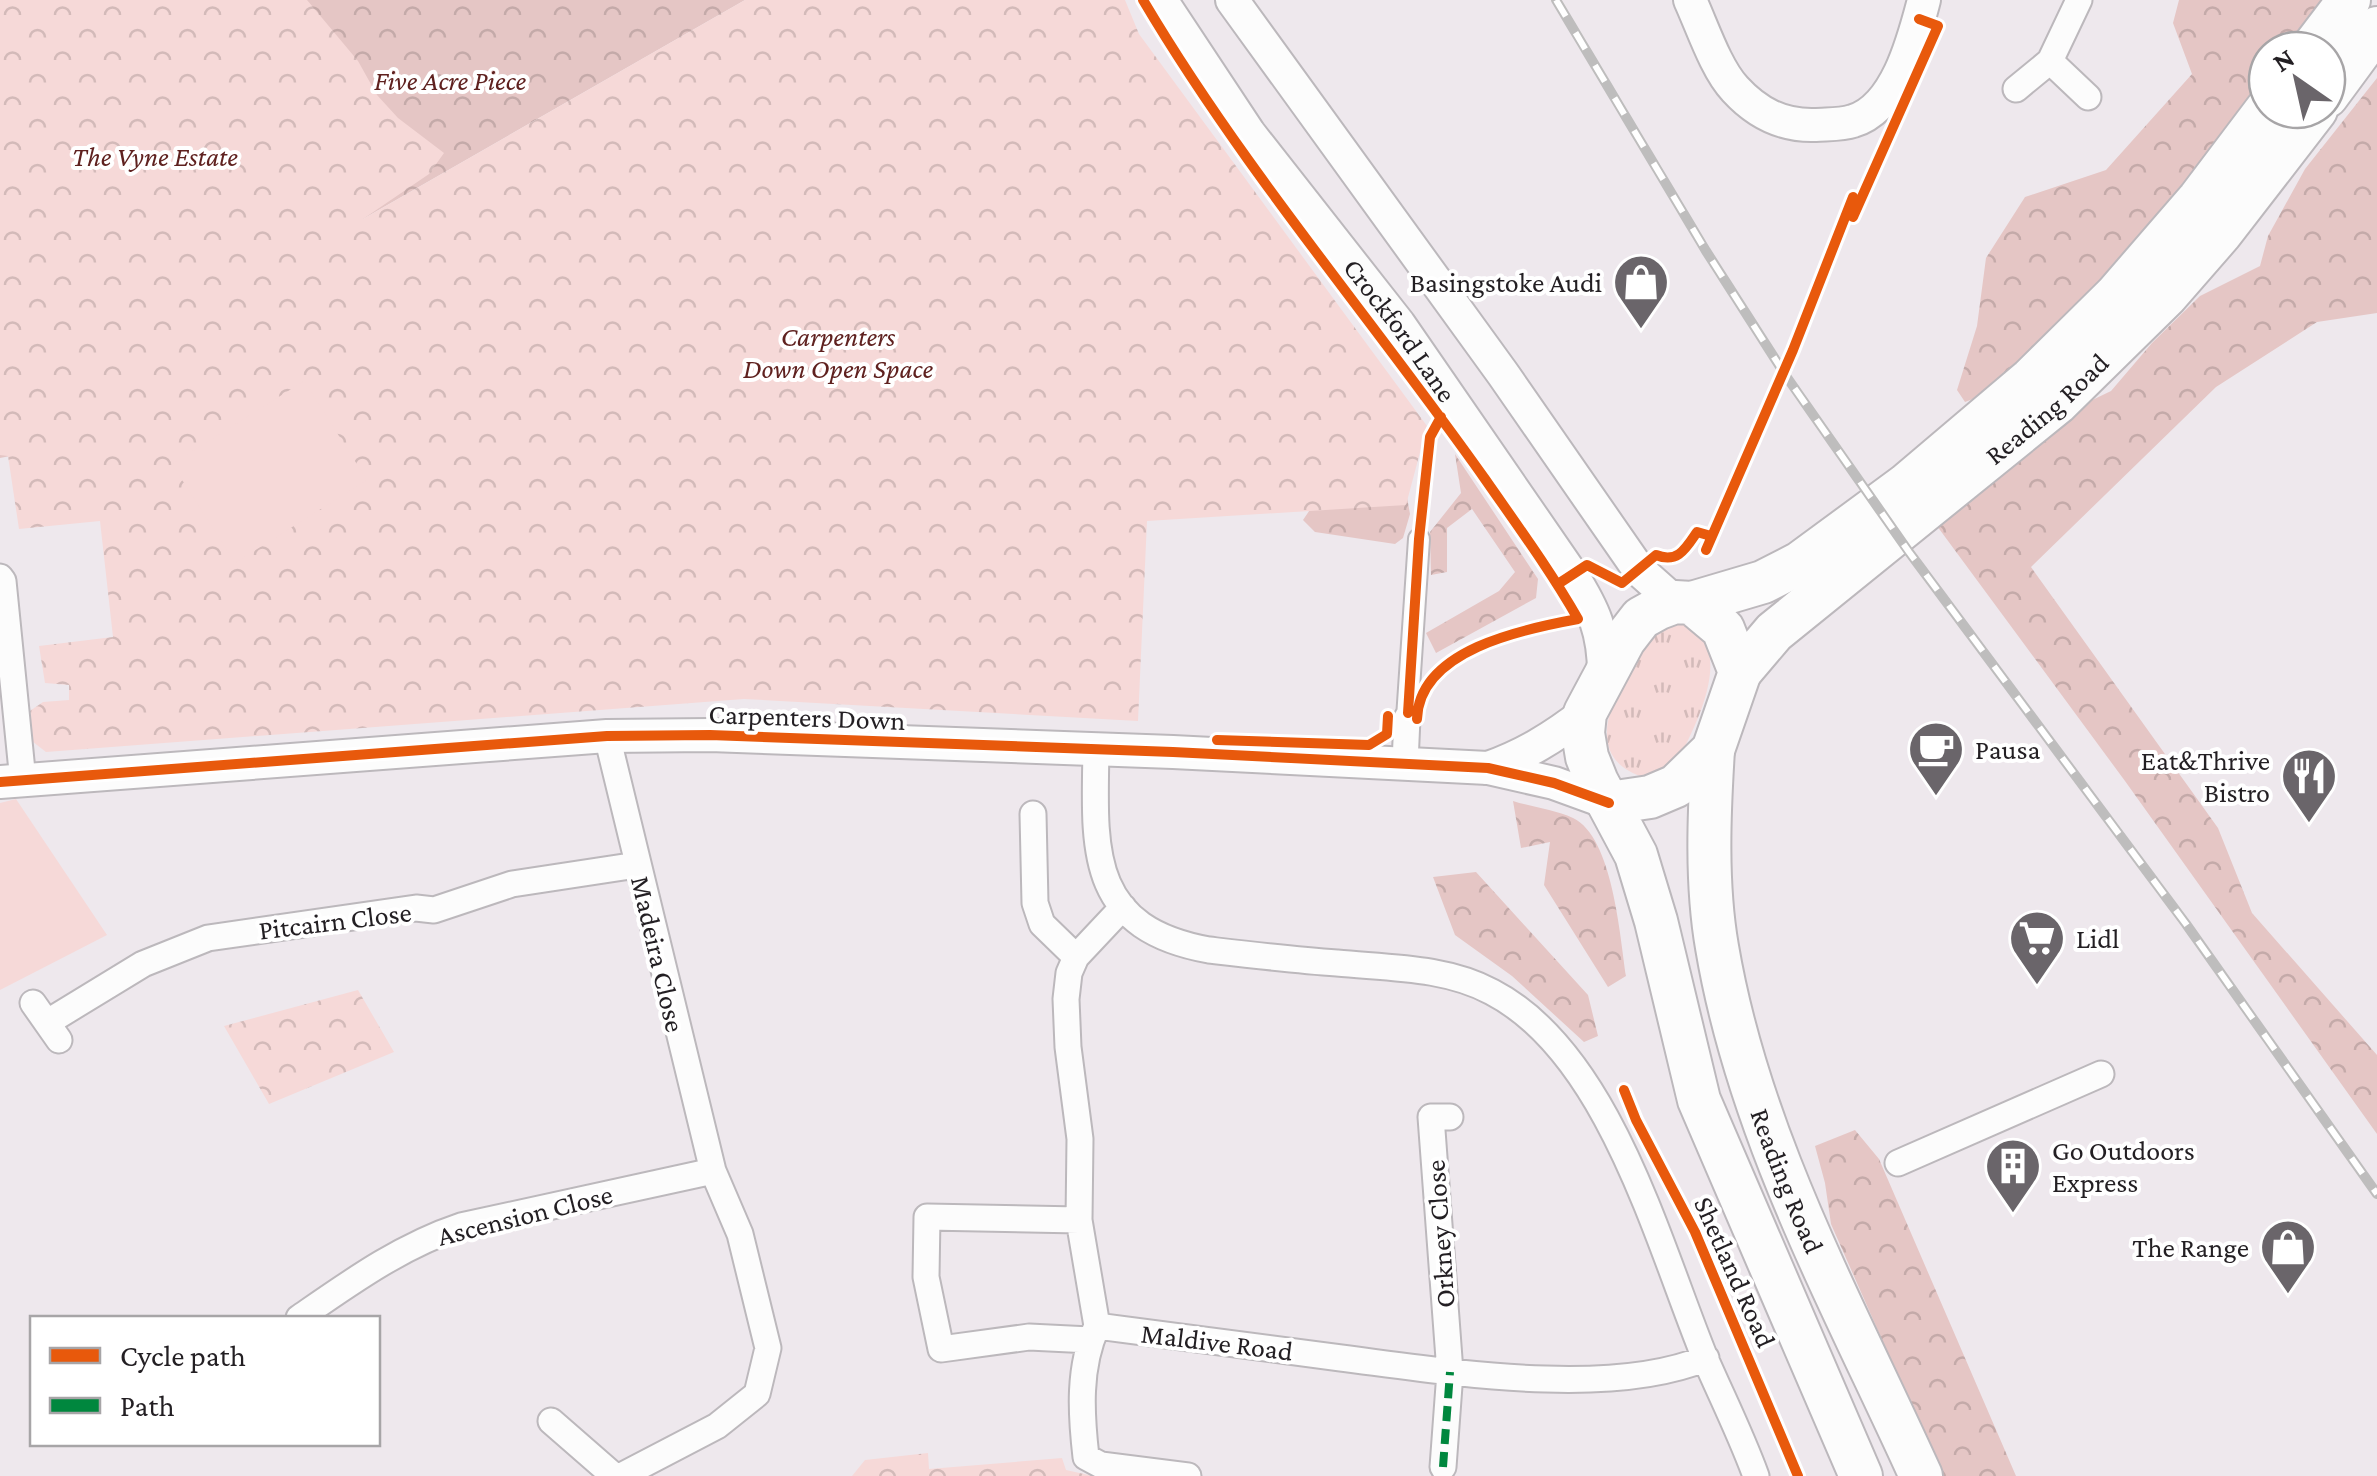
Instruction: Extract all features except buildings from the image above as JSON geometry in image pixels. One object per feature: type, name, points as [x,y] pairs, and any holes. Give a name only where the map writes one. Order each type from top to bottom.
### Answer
[{"type":"highway","points":[[2327,30],[2349,0]]},
{"type":"highway","points":[[2347,69],[2377,28]]},
{"type":"highway","name":"Reading Road","points":[[1684,603],[1762,582],[1800,564],[1906,486],[2031,380],[2116,295],[2199,200],[2251,130]]},
{"type":"highway","name":"Reading Road","points":[[1740,672],[1774,632],[2057,403],[2153,309],[2221,233],[2301,130]]},
{"type":"highway","points":[[1684,603],[1723,629],[1740,672],[1714,750],[1676,786],[1650,797],[1609,803],[1587,757],[1583,734],[1585,712],[1604,674],[1641,618],[1684,603]]},
{"type":"highway","name":"Reading Road","points":[[1714,750],[1708,817],[1716,944],[1734,1020],[1773,1153],[1921,1476]]},
{"type":"highway","name":"Reading Road","points":[[1609,803],[1636,855],[1656,921],[1699,1100],[1860,1476]]},
{"type":"highway","points":[[1886,1400],[1885,1430],[1904,1476]]},
{"type":"street","name":"Crockford Lane","points":[[1161,0],[1249,133],[1409,338],[1572,575],[1588,600],[1604,642],[1604,674]]},
{"type":"street","name":"Crockford Lane","points":[[1232,0],[1511,368],[1639,570],[1684,603]]},
{"type":"street","points":[[1690,0],[1731,86],[1758,111],[1801,125],[1856,121],[1891,88],[1906,60],[1924,0]]},
{"type":"street","points":[[2016,90],[2050,61],[2079,0]]},
{"type":"street","points":[[2050,61],[2088,97]]},
{"type":"street","points":[[1404,763],[1419,539]]},
{"type":"street","points":[[0,577],[12,781]]},
{"type":"street","name":"Carpenters Down","points":[[1488,768],[1519,757],[1554,737],[1585,712]]},
{"type":"street","name":"Carpenters Down","points":[[12,781],[606,736],[710,735],[1488,768],[1609,803]]},
{"type":"street","name":"Madeira Close","points":[[606,736],[713,1171],[740,1234],[768,1348],[757,1394],[717,1426],[617,1476]]},
{"type":"street","name":"Shetland Road","points":[[1096,750],[1096,850],[1106,882],[1123,907],[1154,935],[1182,945],[1452,976],[1491,991],[1525,1013],[1555,1040],[1606,1122],[1654,1221],[1756,1476]]},
{"type":"street","points":[[1037,810],[1035,903],[1042,924],[1076,957]]},
{"type":"street","name":"Pitcairn Close","points":[[47,1022],[144,964],[208,938],[416,908],[434,910],[512,884],[637,865]]},
{"type":"street","points":[[1123,907],[1076,957],[1069,973],[1066,1000],[1080,1139],[1079,1220],[1094,1333],[1080,1406],[1086,1458],[1101,1465],[1188,1476]]},
{"type":"street","points":[[1898,1163],[2100,1074]]},
{"type":"street","name":"Orkney Close","points":[[1450,1116],[1430,1117],[1450,1372]]},
{"type":"street","name":"Ascension Close","points":[[295,1312],[427,1238],[461,1226],[713,1171]]},
{"type":"street","name":"Maldive Road","points":[[1079,1220],[927,1217],[926,1277],[941,1350],[1029,1337],[1094,1333],[1450,1372],[1574,1380],[1676,1368],[1706,1358]]},
{"type":"street","points":[[1443,1468],[1450,1372]]},
{"type":"street","points":[[551,1421],[617,1476]]},
{"type":"green space","name":"The Vyne Estate","points":[[0,0],[745,0],[232,294],[40,450],[0,458]]},
{"type":"green space","name":"Carpenters Down Open Space","points":[[0,0],[307,0],[358,61],[377,95],[398,118],[444,153],[429,174],[363,219],[745,0],[1125,0],[1139,34],[1427,426],[1406,505],[1147,521],[1138,721],[744,699],[46,752],[28,738],[27,713],[43,702],[69,700],[69,685],[45,683],[39,646],[113,637],[100,521],[19,529],[8,456],[0,455]]},
{"type":"green space","points":[[2179,0],[2323,0],[2301,30],[2247,30],[2247,101],[2123,264],[1997,390],[1965,402],[1957,390],[1977,326],[1986,258],[2025,197],[2106,170],[2192,74],[2173,23]]},
{"type":"green space","points":[[2377,78],[2377,313],[2317,322],[2216,387],[2031,567],[2218,828],[2252,913],[2377,1055],[2377,1134],[1937,526],[2084,404],[2111,391],[2200,296],[2260,266],[2268,236],[2305,169],[2336,130],[2347,130],[2347,116]]},
{"type":"green space","points":[[304,381],[367,480],[235,563],[172,464]]},
{"type":"green space","points":[[1455,454],[1538,579],[1536,598],[1436,653],[1426,633],[1499,591],[1515,572],[1472,509],[1447,528],[1447,572],[1431,575],[1430,532],[1461,493]]},
{"type":"green space","points":[[1401,464],[1410,514],[1403,538],[1395,544],[1315,532],[1303,520],[1326,486]]},
{"type":"green space","points":[[1680,622],[1698,633],[1708,648],[1707,689],[1692,733],[1674,768],[1646,778],[1622,767],[1610,750],[1607,731],[1611,709],[1620,687],[1658,628]]},
{"type":"green space","points":[[16,799],[107,935],[0,990],[0,803]]},
{"type":"green space","points":[[1513,801],[1573,818],[1587,829],[1597,845],[1612,890],[1626,976],[1608,987],[1544,885],[1550,842],[1521,848]]},
{"type":"green space","points":[[1476,872],[1588,995],[1598,1036],[1584,1042],[1512,976],[1455,935],[1433,877]]},
{"type":"green space","points":[[358,990],[394,1052],[269,1104],[224,1026]]},
{"type":"green space","points":[[1855,1130],[1879,1159],[2016,1476],[1942,1476],[1831,1224],[1815,1146]]},
{"type":"green space","points":[[928,1453],[929,1469],[1062,1458],[1066,1470],[1093,1476],[852,1476],[865,1460]]},
{"type":"railway","points":[[1556,0],[1706,251],[1786,376],[1909,552],[2186,924],[2377,1194]]},
{"type":"marked path","points":[[1443,1467],[1450,1372]]},
{"type":"cycle path","points":[[1143,0],[1265,184],[1442,419],[1545,565],[1578,619],[1503,637],[1454,660],[1435,676],[1422,695],[1417,719]]},
{"type":"cycle path","points":[[1853,217],[1938,26],[1919,19]]},
{"type":"cycle path","points":[[1706,550],[1793,350],[1853,197]]},
{"type":"cycle path","points":[[1408,713],[1430,437],[1441,417]]},
{"type":"cycle path","points":[[1558,584],[1587,565],[1622,583],[1656,555],[1670,557],[1681,553],[1697,532],[1711,536]]},
{"type":"cycle path","points":[[1217,740],[1369,745],[1387,734],[1388,716]]},
{"type":"cycle path","points":[[0,782],[607,736],[710,735],[1488,768],[1554,783],[1609,803]]},
{"type":"cycle path","points":[[1624,1090],[1695,1232],[1798,1476]]},
{"type":"place","name":"Basingstoke Audi","points":[[1641,331]]},
{"type":"place","name":"Pausa","points":[[1936,798]]},
{"type":"place","name":"Eat&Thrive Bistro","points":[[2309,825]]},
{"type":"place","name":"Lidl","points":[[2037,987]]},
{"type":"place","name":"Go Outdoors Express","points":[[2013,1215]]},
{"type":"place","name":"The Range","points":[[2288,1296]]},
{"type":"park label","name":"Five Acre Piece","points":[[450,80]]}]
